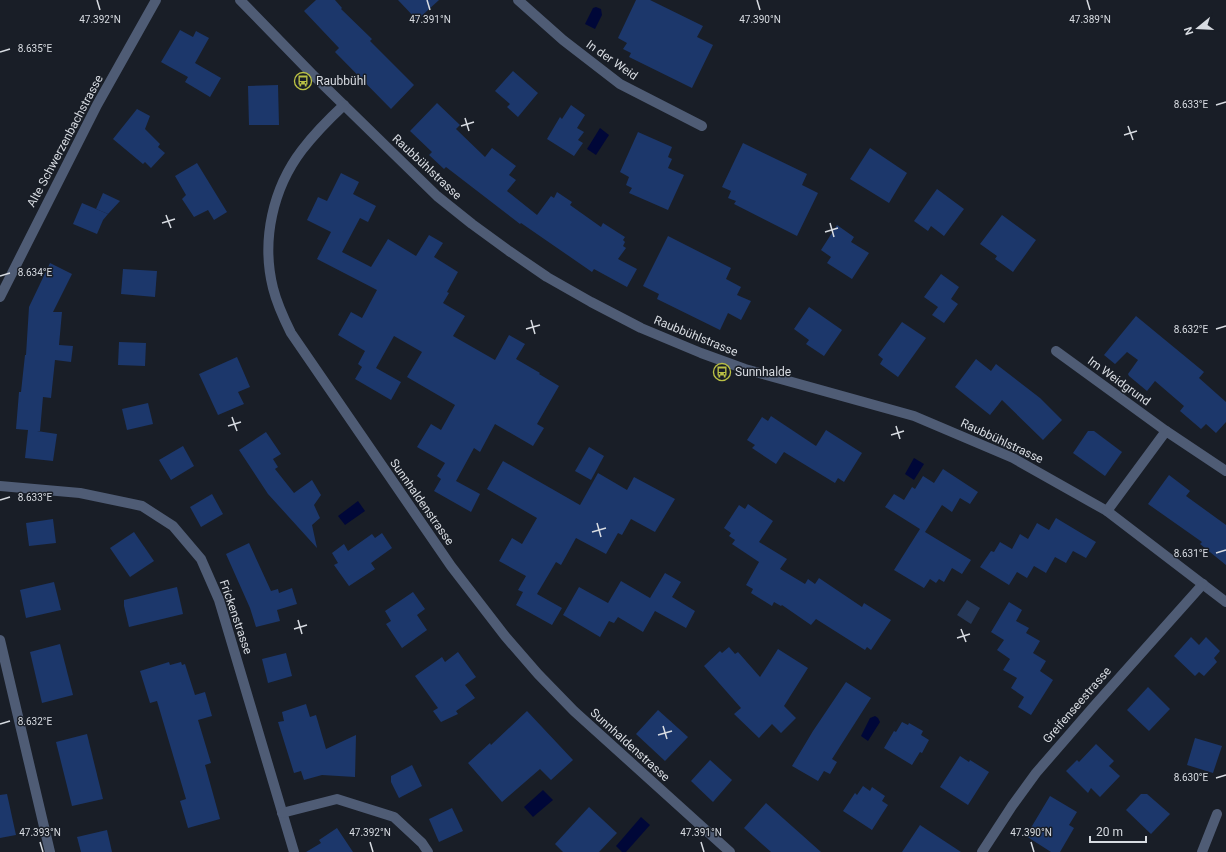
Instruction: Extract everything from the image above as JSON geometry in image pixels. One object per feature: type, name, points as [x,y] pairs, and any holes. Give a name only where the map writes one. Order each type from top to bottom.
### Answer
[{"type":"street","name":"Alte Schwerzenbachstrasse","points":[[0,297],[97,105],[156,0]]},
{"type":"street","name":"Raubbühlstrasse","points":[[240,0],[426,185],[472,224],[547,277],[641,328],[701,353],[745,369],[914,416],[1013,458],[1107,511],[1226,602]]},
{"type":"street","name":"In der Weid","points":[[518,0],[563,40],[620,84],[702,126]]},
{"type":"street","name":"Sunnhaldenstrasse","points":[[344,105],[317,131],[302,150],[291,167],[280,189],[273,209],[269,232],[269,265],[273,288],[281,313],[291,333],[451,566],[505,636],[542,679],[574,711],[730,852]]},
{"type":"street","name":"Im Weidgrund","points":[[1056,351],[1166,431],[1226,471]]},
{"type":"street","points":[[1107,511],[1166,431]]},
{"type":"street","name":"Frickenstrasse","points":[[0,486],[80,493],[142,506],[173,526],[201,559],[220,600],[294,852]]},
{"type":"street","name":"Greifenseestrasse","points":[[982,852],[1012,806],[1054,750],[1203,584]]},
{"type":"street","points":[[0,640],[50,852]]},
{"type":"street","points":[[282,813],[337,799],[394,817],[422,843],[428,852]]},
{"type":"street","points":[[1202,852],[1217,814]]},
{"type":"shaded area","points":[[596,7],[601,9],[602,15],[595,29],[585,24],[593,8]]},
{"type":"shaded area","points":[[600,128],[609,135],[596,155],[587,149]]},
{"type":"shaded area","points":[[914,458],[924,464],[914,480],[905,474]]},
{"type":"shaded area","points":[[358,501],[365,511],[345,525],[338,516]]},
{"type":"shaded area","points":[[967,600],[980,608],[971,624],[957,615]]},
{"type":"shaded area","points":[[875,716],[880,722],[868,741],[861,736],[870,718]]},
{"type":"shaded area","points":[[543,790],[553,800],[533,817],[524,807]]},
{"type":"shaded area","points":[[641,817],[650,825],[626,852],[622,852],[616,846]]},
{"type":"building","points":[[316,0],[335,0],[342,8],[341,9],[372,39],[370,41],[414,85],[391,109],[335,52],[339,48],[304,11]]},
{"type":"building","points":[[398,0],[439,0],[417,20]]},
{"type":"building","points":[[636,0],[650,0],[703,26],[697,37],[713,45],[692,88],[629,57],[631,53],[623,49],[627,43],[618,38]]},
{"type":"building","points":[[180,30],[193,37],[196,31],[209,38],[195,63],[221,78],[210,97],[185,82],[188,77],[161,62]]},
{"type":"building","points":[[513,71],[538,93],[518,117],[507,107],[510,104],[495,91]]},
{"type":"building","points":[[278,85],[279,125],[249,125],[248,86]]},
{"type":"building","points":[[437,103],[460,125],[456,129],[485,157],[492,148],[516,166],[509,175],[516,180],[507,191],[537,215],[551,196],[554,198],[557,192],[572,202],[570,205],[601,227],[603,223],[625,237],[623,240],[625,242],[623,246],[626,248],[618,259],[637,269],[627,287],[594,269],[592,272],[521,223],[520,224],[446,167],[444,169],[429,155],[432,152],[410,131]]},
{"type":"building","points":[[571,105],[585,115],[577,128],[584,132],[578,140],[583,143],[574,156],[547,139],[560,117],[562,119]]},
{"type":"building","points":[[137,109],[150,116],[145,129],[160,144],[158,147],[165,153],[151,168],[145,162],[143,164],[113,139]]},
{"type":"building","points":[[638,132],[672,147],[668,157],[672,159],[668,168],[684,175],[668,210],[629,193],[632,188],[626,185],[629,177],[620,172]]},
{"type":"building","points":[[743,143],[807,174],[802,185],[818,193],[797,236],[734,204],[736,201],[728,198],[731,191],[722,187]]},
{"type":"building","points":[[870,148],[907,173],[889,203],[850,179]]},
{"type":"building","points":[[197,163],[227,212],[214,220],[208,210],[194,217],[182,199],[186,195],[175,176]]},
{"type":"building","points":[[341,173],[359,182],[353,194],[376,206],[368,222],[360,218],[342,252],[371,267],[388,239],[416,256],[429,235],[443,243],[434,257],[458,272],[443,303],[465,316],[453,336],[495,360],[509,335],[525,344],[516,359],[559,386],[537,424],[544,428],[533,446],[495,424],[480,452],[474,448],[456,481],[480,494],[471,512],[434,491],[441,479],[437,476],[445,463],[417,447],[431,424],[441,430],[455,405],[407,377],[422,352],[394,336],[376,368],[401,382],[391,400],[355,379],[362,367],[358,364],[365,351],[338,335],[351,312],[362,318],[377,290],[317,259],[331,232],[307,220],[318,197],[327,201]]},
{"type":"building","points":[[937,189],[964,209],[944,236],[931,226],[928,231],[914,221]]},
{"type":"building","points":[[103,193],[120,201],[108,214],[96,209]]},
{"type":"building","points":[[82,203],[108,214],[103,220],[97,234],[73,224]]},
{"type":"building","points":[[1002,215],[1036,240],[1013,272],[995,259],[997,256],[980,244]]},
{"type":"building","points":[[837,225],[854,237],[851,242],[869,253],[852,279],[827,263],[831,257],[821,250]]},
{"type":"building","points":[[668,236],[731,268],[726,279],[741,287],[737,295],[751,301],[741,320],[728,313],[720,330],[657,299],[659,294],[643,286]]},
{"type":"building","points":[[50,263],[72,274],[53,312],[62,312],[59,345],[73,346],[71,362],[55,360],[51,398],[43,397],[40,431],[37,431],[57,434],[53,461],[25,458],[28,430],[16,429],[19,392],[21,392],[26,355],[29,307]]},
{"type":"building","points":[[123,269],[157,271],[155,297],[121,294]]},
{"type":"building","points":[[941,274],[959,287],[951,299],[958,304],[944,323],[932,315],[938,307],[924,297]]},
{"type":"building","points":[[809,307],[842,330],[824,356],[806,344],[809,340],[794,329]]},
{"type":"building","points":[[1136,316],[1204,372],[1199,378],[1226,402],[1226,422],[1216,433],[1206,424],[1201,429],[1180,411],[1184,406],[1155,381],[1147,391],[1129,376],[1128,374],[1138,360],[1127,352],[1115,364],[1104,355]]},
{"type":"building","points":[[902,322],[926,338],[898,377],[880,364],[883,359],[878,355]]},
{"type":"building","points":[[119,342],[146,343],[145,366],[118,365]]},
{"type":"building","points":[[237,357],[250,387],[238,392],[244,404],[218,415],[199,374]]},
{"type":"building","points":[[976,359],[991,371],[996,364],[1040,398],[1062,420],[1043,440],[1002,400],[990,415],[955,387]]},
{"type":"building","points":[[148,403],[153,424],[127,430],[122,409]]},
{"type":"building","points":[[771,416],[816,446],[826,430],[862,453],[844,482],[838,478],[835,483],[784,452],[776,464],[752,448],[755,445],[747,440],[762,417],[768,421]]},
{"type":"building","points":[[1088,431],[1094,431],[1122,452],[1105,476],[1073,453]]},
{"type":"building","points":[[266,432],[281,454],[273,459],[278,467],[275,469],[294,493],[312,480],[321,495],[314,505],[320,518],[312,525],[317,548],[268,494],[239,450]]},
{"type":"building","points":[[183,446],[194,466],[171,480],[159,460]]},
{"type":"building","points":[[589,447],[604,456],[591,480],[575,471]]},
{"type":"building","points":[[503,461],[580,505],[598,473],[627,490],[634,477],[675,499],[655,532],[631,519],[622,535],[618,533],[606,554],[576,538],[561,565],[556,562],[537,594],[562,608],[552,625],[516,605],[523,592],[518,590],[526,576],[499,561],[512,538],[522,544],[537,518],[487,489]]},
{"type":"building","points":[[943,469],[978,492],[970,504],[960,498],[952,512],[942,505],[925,532],[971,560],[962,574],[952,568],[944,582],[939,579],[936,583],[930,579],[924,588],[894,570],[920,529],[885,507],[894,494],[904,500],[912,487],[915,489],[923,476],[934,483]]},
{"type":"building","points":[[1169,475],[1190,491],[1186,496],[1226,525],[1226,565],[1200,544],[1202,542],[1148,504]]},
{"type":"building","points":[[212,494],[223,514],[201,527],[190,507]]},
{"type":"building","points":[[748,504],[773,521],[759,542],[787,559],[780,569],[805,584],[808,579],[815,584],[819,578],[862,607],[864,603],[891,620],[871,650],[867,647],[865,650],[816,619],[811,625],[782,605],[781,606],[774,602],[772,606],[751,593],[753,589],[746,585],[759,562],[732,544],[735,540],[729,536],[731,533],[724,528],[739,505],[745,509]]},
{"type":"building","points":[[1056,518],[1096,542],[1086,558],[1073,551],[1066,563],[1055,557],[1046,573],[1034,566],[1027,578],[1017,572],[1009,585],[980,567],[991,551],[994,552],[1000,542],[1012,549],[1020,534],[1028,539],[1037,523],[1049,530]]},
{"type":"building","points":[[53,519],[56,543],[29,546],[26,523]]},
{"type":"building","points":[[134,532],[154,561],[130,577],[110,548]]},
{"type":"building","points":[[382,533],[392,548],[371,563],[375,569],[349,586],[334,565],[338,563],[332,553],[344,544],[348,551],[372,534],[375,538]]},
{"type":"building","points":[[249,543],[271,591],[278,589],[279,593],[292,588],[297,604],[277,610],[280,621],[256,627],[250,608],[226,554]]},
{"type":"building","points":[[665,573],[681,582],[672,597],[695,611],[686,628],[655,611],[643,632],[618,617],[614,623],[609,621],[600,637],[563,615],[579,587],[608,603],[621,581],[650,598]]},
{"type":"building","points":[[54,582],[61,610],[26,618],[20,590]]},
{"type":"building","points":[[177,587],[183,614],[129,627],[124,600]]},
{"type":"building","points":[[413,592],[425,609],[417,615],[427,630],[402,648],[386,624],[391,621],[385,611]]},
{"type":"building","points":[[1009,602],[1022,610],[1016,621],[1029,628],[1026,633],[1040,641],[1033,653],[1046,661],[1040,671],[1053,680],[1031,715],[1018,707],[1024,697],[1011,688],[1017,678],[1003,670],[1010,659],[997,650],[1004,640],[991,632]]},
{"type":"building","points":[[1191,637],[1199,645],[1206,637],[1220,651],[1214,658],[1217,662],[1204,676],[1199,672],[1195,676],[1174,656]]},
{"type":"building","points":[[60,644],[73,695],[42,703],[30,652]]},
{"type":"building","points":[[729,647],[735,654],[738,652],[760,677],[778,649],[808,668],[784,706],[796,718],[781,733],[772,724],[759,738],[734,714],[741,708],[704,666],[720,651],[722,653]]},
{"type":"building","points":[[458,652],[476,677],[465,685],[475,698],[456,711],[458,714],[441,722],[433,711],[438,708],[415,676],[442,657],[445,662]]},
{"type":"building","points":[[286,653],[292,676],[268,683],[262,659]]},
{"type":"building","points":[[169,662],[170,665],[181,662],[182,665],[185,664],[195,695],[205,692],[212,716],[198,720],[211,763],[205,765],[220,819],[188,828],[180,801],[186,799],[157,701],[150,703],[140,671]]},
{"type":"building","points":[[846,682],[871,698],[832,759],[837,762],[830,774],[824,771],[818,781],[792,766],[813,731]]},
{"type":"building","points":[[1148,687],[1170,709],[1149,731],[1127,710]]},
{"type":"building","points":[[306,704],[310,717],[316,715],[326,749],[356,735],[355,777],[322,775],[304,780],[301,771],[294,773],[278,722],[284,721],[282,712]]},
{"type":"building","points":[[658,710],[688,737],[665,761],[636,734]]},
{"type":"building","points":[[527,711],[573,760],[551,780],[540,769],[502,802],[468,763],[490,743],[491,745]]},
{"type":"building","points":[[902,722],[908,725],[909,723],[923,731],[921,735],[929,740],[922,753],[920,752],[912,765],[884,748],[894,731],[896,732]]},
{"type":"building","points":[[87,734],[103,799],[72,806],[56,742]]},
{"type":"building","points":[[1195,738],[1222,746],[1213,773],[1187,765]]},
{"type":"building","points":[[1096,744],[1114,761],[1109,766],[1120,776],[1100,797],[1091,788],[1088,793],[1066,771],[1077,760],[1079,762]]},
{"type":"building","points":[[960,756],[969,762],[970,760],[989,772],[968,805],[940,787]]},
{"type":"building","points":[[710,760],[732,780],[713,802],[691,781]]},
{"type":"building","points":[[412,765],[422,786],[399,798],[391,782],[391,776]]},
{"type":"building","points":[[863,786],[870,791],[872,787],[885,796],[882,801],[888,805],[872,830],[843,811],[855,793],[857,795]]},
{"type":"building","points":[[7,794],[16,835],[0,838],[0,795]]},
{"type":"building","points":[[1141,794],[1147,794],[1170,814],[1151,834],[1126,810]]},
{"type":"building","points":[[1050,796],[1077,812],[1069,825],[1074,828],[1060,852],[1051,852],[1026,836]]},
{"type":"building","points":[[766,803],[821,852],[771,852],[744,828]]},
{"type":"building","points":[[589,807],[617,833],[599,852],[563,852],[555,844]]},
{"type":"building","points":[[452,808],[463,831],[439,842],[429,819]]},
{"type":"building","points":[[920,825],[961,852],[902,852]]},
{"type":"building","points":[[337,828],[353,852],[306,852],[321,843],[319,840]]},
{"type":"building","points":[[107,830],[112,852],[81,852],[77,837]]},
{"type":"place","name":"Raubbühl","points":[[303,81]]},
{"type":"place","name":"Sunnhalde","points":[[722,372]]}]
